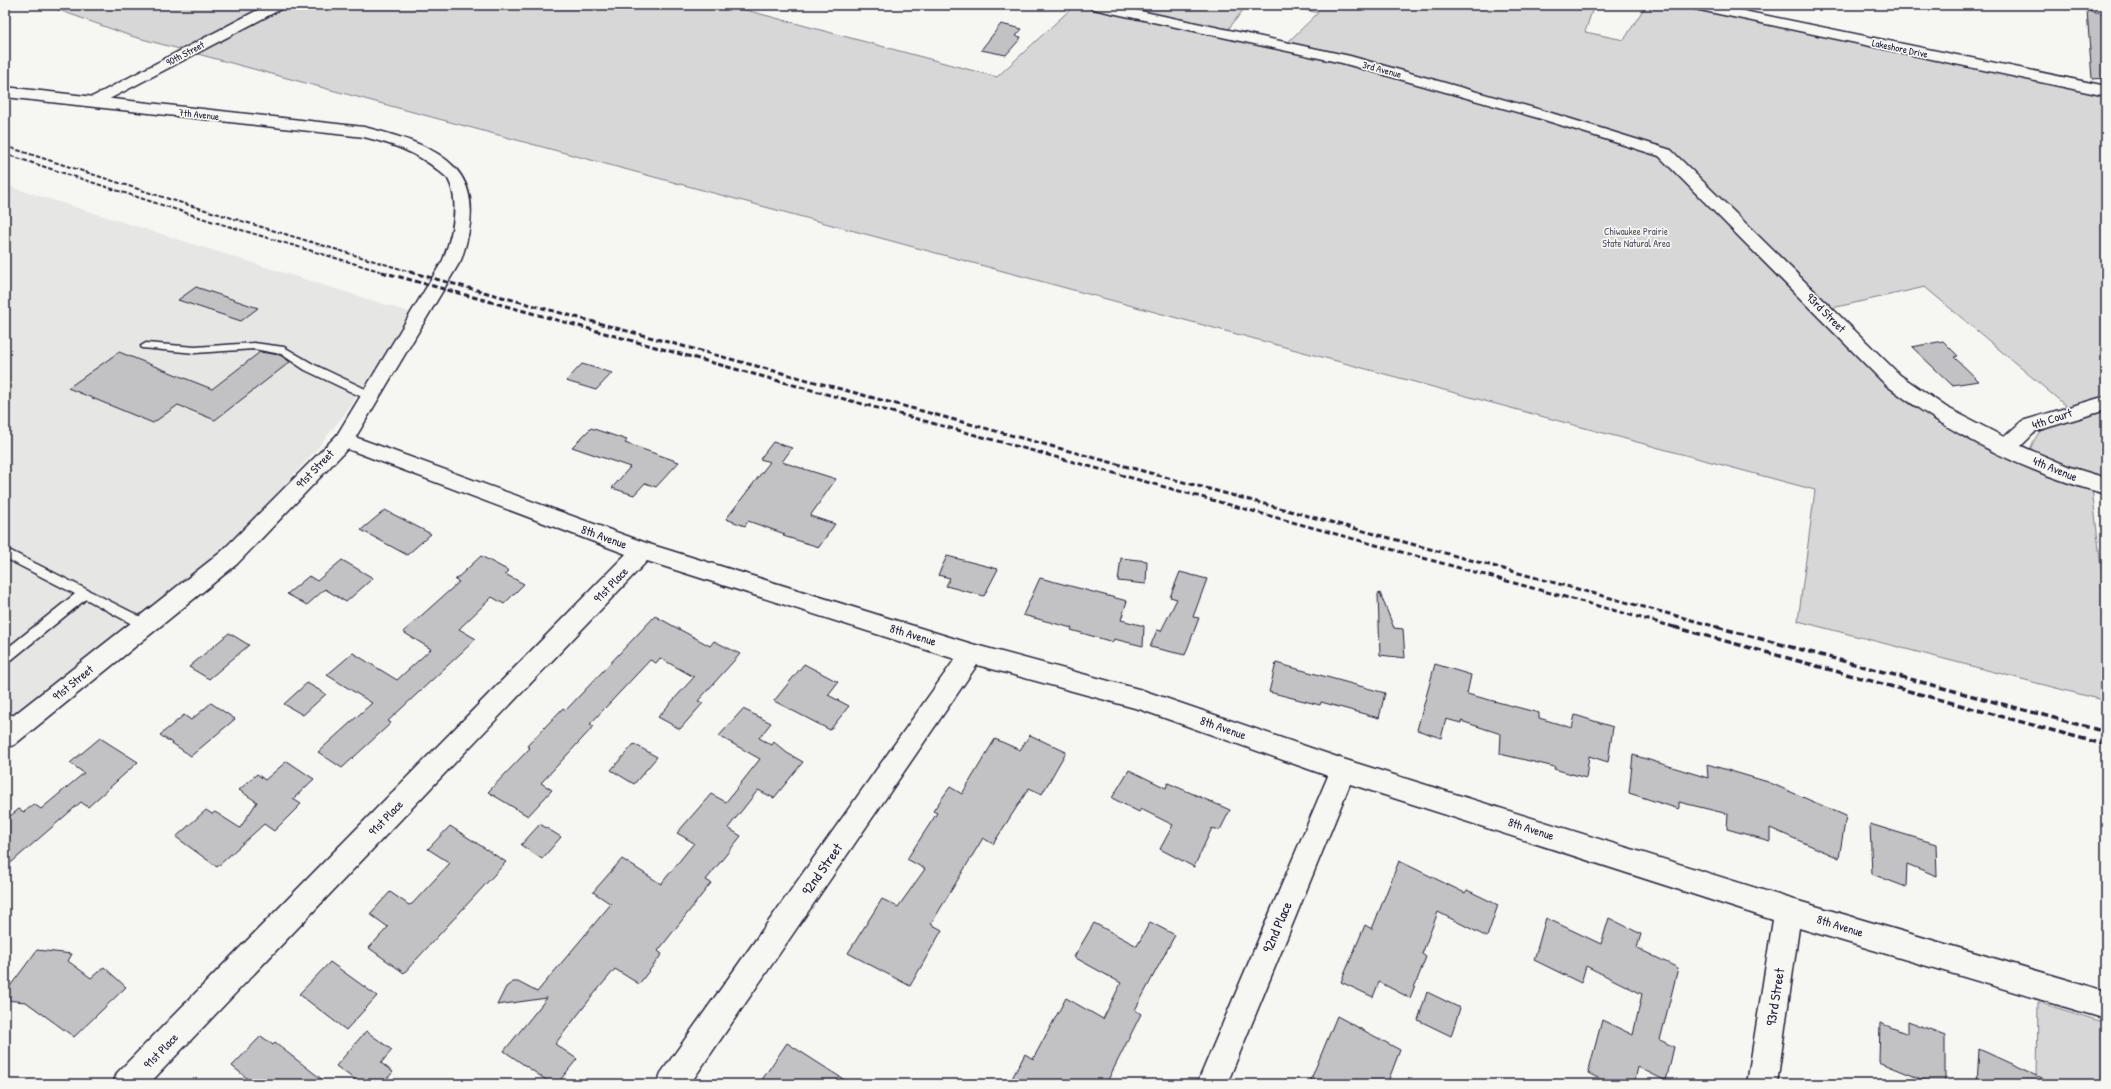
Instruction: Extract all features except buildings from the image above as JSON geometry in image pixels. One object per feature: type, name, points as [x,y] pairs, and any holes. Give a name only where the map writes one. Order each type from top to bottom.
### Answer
[{"type":"street","name":"90th Street","points":[[93,102],[278,5]]},
{"type":"street","name":"3rd Avenue","points":[[1093,5],[1345,59],[1536,113],[1665,153]]},
{"type":"street","points":[[1152,17],[1166,5]]},
{"type":"street","name":"Lakeshore Drive","points":[[1695,5],[2106,91]]},
{"type":"street","name":"7th Avenue","points":[[5,92],[364,132],[392,139]]},
{"type":"street","name":"91st Street","points":[[10,726],[145,625],[229,558],[344,440],[452,260],[459,243],[463,205],[455,177],[434,158],[415,147],[392,139]]},
{"type":"street","name":"93rd Street","points":[[1665,153],[1893,380],[1921,402],[1951,420],[2006,447]]},
{"type":"street","name":"4th Court","points":[[2006,447],[2029,426],[2106,403]]},
{"type":"street","name":"8th Avenue","points":[[344,440],[644,551],[972,654],[1142,700],[1343,770],[1788,911],[2106,1006]]},
{"type":"street","name":"4th Avenue","points":[[2006,447],[2060,472],[2106,486]]},
{"type":"street","name":"91st Place","points":[[128,1084],[644,551]]},
{"type":"street","name":"92nd Street","points":[[672,1084],[972,654]]},
{"type":"street","name":"92nd Place","points":[[1212,1084],[1343,770]]},
{"type":"street","name":"93rd Street","points":[[1762,1084],[1788,911]]},
{"type":"lane","points":[[146,346],[195,350],[254,346],[284,351],[310,368],[370,396]]},
{"type":"lane","points":[[5,554],[85,593],[145,625]]},
{"type":"lane","points":[[5,657],[85,593]]},
{"type":"shaded area","points":[[5,185],[409,312],[381,360],[343,416],[316,450],[270,501],[215,555],[99,652],[5,727]]},
{"type":"green space","name":"Chiwaukee Prairie State Natural Area","points":[[45,5],[727,5],[997,77],[1075,5],[1247,5],[1223,36],[1287,43],[1318,13],[1288,5],[1594,5],[1585,32],[1624,40],[1646,5],[1677,5],[2106,95],[2106,480],[2092,488],[2106,611],[2106,701],[1798,621],[1815,490],[131,36]],"holes":[[[1925,287],[2078,416],[2055,423],[2042,430],[2034,442],[2024,464],[1894,389],[1819,311]]]},
{"type":"green space","points":[[2038,1002],[2106,1023],[2106,1084],[2037,1084]]},
{"type":"railway","points":[[5,146],[169,199],[414,273]]},
{"type":"railway","points":[[5,154],[211,221],[386,273]]},
{"type":"railway","points":[[382,272],[1678,628]]},
{"type":"railway","points":[[410,272],[1721,628]]},
{"type":"railway","points":[[1674,627],[2106,745]]},
{"type":"railway","points":[[1717,627],[2106,732]]}]
